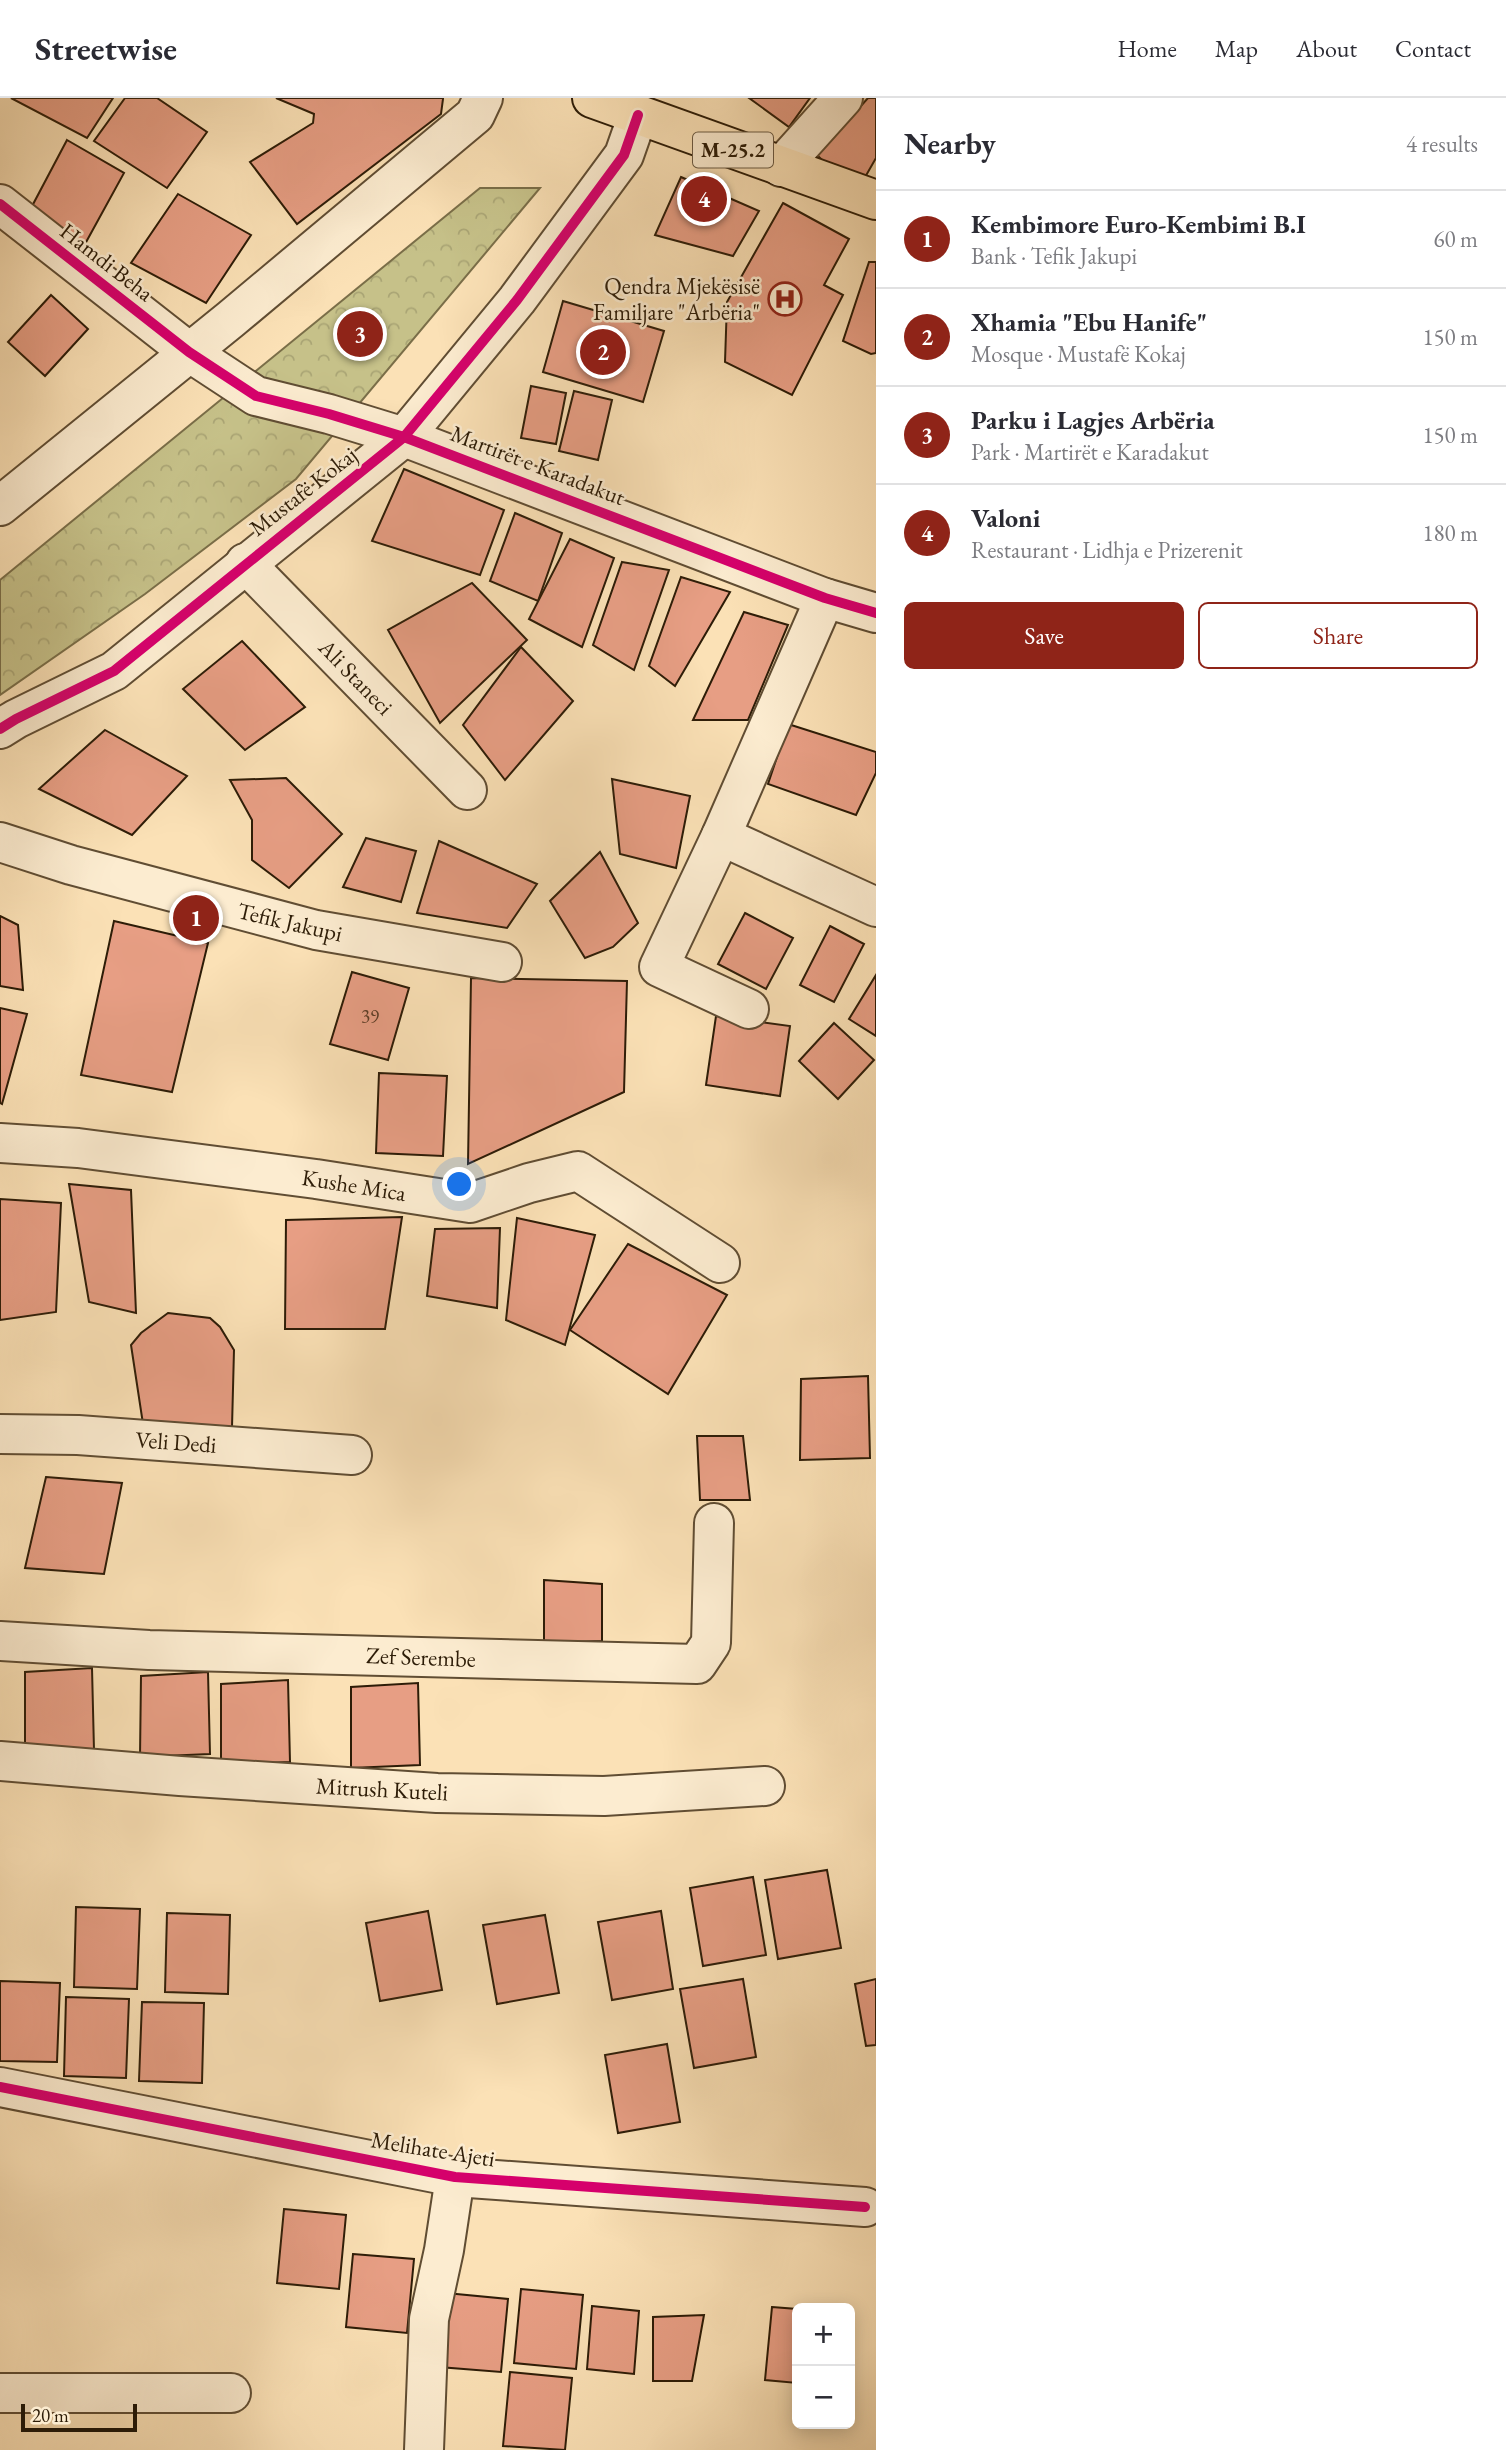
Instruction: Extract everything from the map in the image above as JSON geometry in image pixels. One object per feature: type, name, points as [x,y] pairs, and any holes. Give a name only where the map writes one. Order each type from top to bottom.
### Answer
[{"type":"main road","name":"M-25.2","points":[[592,98],[876,200]]},
{"type":"street","points":[[0,506],[475,116],[483,98]]},
{"type":"street","points":[[781,167],[843,98]]},
{"type":"street","name":"Mustafë Kokaj","points":[[0,729],[114,671],[404,437],[517,300],[624,155],[638,115]]},
{"type":"street","name":"Hamdi Beha","points":[[0,204],[189,352]]},
{"type":"street","name":"Martirët e Karadakut","points":[[189,352],[256,396],[329,414],[404,437],[825,598],[876,613]]},
{"type":"street","name":"Ali Staneci","points":[[245,563],[467,790]]},
{"type":"street","points":[[748,1009],[659,967],[721,836],[825,598]]},
{"type":"street","points":[[721,836],[876,907]]},
{"type":"street","name":"Tefik Jakupi","points":[[0,842],[71,865],[316,930],[502,962]]},
{"type":"street","name":"Kushe Mica","points":[[0,1143],[78,1148],[316,1179],[470,1203],[528,1183],[578,1171],[720,1263]]},
{"type":"street","name":"Veli Dedi","points":[[0,1434],[78,1435],[352,1455]]},
{"type":"street","name":"Zef Serembe","points":[[0,1642],[149,1650],[697,1664],[711,1643],[715,1523]]},
{"type":"street","name":"Mitrush Kuteli","points":[[0,1760],[180,1776],[438,1793],[604,1796],[765,1786]]},
{"type":"street","name":"Melihate Ajeti","points":[[0,2087],[455,2178],[866,2207]]},
{"type":"street","name":"Melihate Ajeti","points":[[424,2450],[429,2319],[444,2250],[455,2178]]},
{"type":"street","points":[[0,2393],[232,2393]]},
{"type":"green space","points":[[480,188],[540,188],[296,479],[145,594],[0,695],[0,580]]},
{"type":"building","points":[[11,98],[113,98],[87,138]]},
{"type":"building","points":[[125,98],[157,98],[207,132],[167,188],[94,141]]},
{"type":"building","points":[[276,98],[443,99],[441,114],[297,224],[250,162],[313,123],[314,114]]},
{"type":"building","points":[[749,98],[810,98],[789,127]]},
{"type":"building","points":[[868,98],[876,98],[876,158],[864,179],[828,166],[817,155]]},
{"type":"building","points":[[67,140],[124,173],[85,244],[30,210]]},
{"type":"building","points":[[681,177],[759,211],[733,256],[655,235]]},
{"type":"building","points":[[178,194],[251,235],[206,303],[131,263]]},
{"type":"building","name":"Qendra Mjekësisë Familjare \"Arbëria\"","points":[[783,203],[849,239],[824,285],[843,295],[792,395],[725,362],[727,302]]},
{"type":"building","points":[[869,262],[876,262],[876,353],[871,354],[843,341]]},
{"type":"building","points":[[51,295],[88,329],[45,376],[8,342]]},
{"type":"building","points":[[563,301],[664,331],[643,402],[543,372]]},
{"type":"building","points":[[531,386],[566,393],[556,444],[521,438]]},
{"type":"building","points":[[574,391],[612,400],[598,460],[559,451]]},
{"type":"building","points":[[404,469],[504,510],[480,575],[372,541]]},
{"type":"building","points":[[515,513],[562,533],[538,601],[490,581]]},
{"type":"building","points":[[570,539],[614,558],[582,647],[529,619]]},
{"type":"building","points":[[622,562],[669,570],[634,670],[593,645]]},
{"type":"building","points":[[681,577],[730,592],[675,686],[649,666]]},
{"type":"building","points":[[472,583],[527,640],[440,723],[388,630]]},
{"type":"building","points":[[744,612],[788,625],[748,720],[693,720]]},
{"type":"building","points":[[242,641],[305,707],[245,750],[183,689]]},
{"type":"building","points":[[521,647],[573,701],[505,780],[463,725]]},
{"type":"building","points":[[788,724],[876,752],[876,773],[856,815],[768,784]]},
{"type":"building","points":[[105,730],[187,776],[132,835],[39,789]]},
{"type":"building","points":[[286,778],[342,834],[289,888],[252,860],[252,820],[230,780]]},
{"type":"building","points":[[612,779],[690,796],[676,868],[620,854]]},
{"type":"building","points":[[366,838],[416,851],[401,902],[343,887]]},
{"type":"building","points":[[439,841],[537,884],[507,928],[417,913]]},
{"type":"building","points":[[600,852],[638,923],[613,947],[585,958],[550,901]]},
{"type":"building","points":[[745,913],[793,938],[766,989],[718,964]]},
{"type":"building","points":[[0,916],[18,925],[23,990],[0,986]]},
{"type":"building","points":[[114,921],[208,943],[172,1092],[81,1075]]},
{"type":"building","points":[[830,926],[864,944],[834,1002],[800,985]]},
{"type":"building","points":[[352,972],[409,988],[388,1060],[330,1044]]},
{"type":"building","points":[[876,975],[876,1036],[849,1019]]},
{"type":"building","points":[[471,978],[627,981],[624,1092],[468,1164]]},
{"type":"building","points":[[0,1008],[27,1014],[2,1104],[0,1103]]},
{"type":"building","points":[[716,1016],[790,1026],[780,1096],[706,1085]]},
{"type":"building","points":[[834,1023],[874,1060],[838,1099],[799,1061]]},
{"type":"building","points":[[379,1073],[447,1076],[443,1156],[376,1153]]},
{"type":"building","points":[[69,1184],[131,1190],[136,1313],[89,1302]]},
{"type":"building","points":[[0,1199],[61,1203],[56,1312],[0,1320]]},
{"type":"building","points":[[402,1217],[385,1329],[285,1329],[286,1220]]},
{"type":"building","points":[[517,1218],[595,1235],[565,1345],[506,1320]]},
{"type":"building","points":[[500,1228],[497,1308],[427,1296],[435,1229]]},
{"type":"building","points":[[628,1244],[727,1295],[668,1394],[570,1330]]},
{"type":"building","points":[[168,1313],[210,1318],[220,1327],[234,1350],[232,1427],[143,1424],[131,1345],[141,1333]]},
{"type":"building","points":[[868,1376],[870,1458],[800,1460],[801,1379]]},
{"type":"building","points":[[697,1436],[743,1436],[750,1500],[700,1500]]},
{"type":"building","points":[[46,1477],[122,1483],[104,1574],[25,1568]]},
{"type":"building","points":[[544,1580],[602,1584],[602,1641],[544,1643]]},
{"type":"building","points":[[92,1668],[94,1750],[25,1753],[25,1672]]},
{"type":"building","points":[[208,1672],[210,1754],[140,1757],[141,1676]]},
{"type":"building","points":[[288,1680],[290,1762],[221,1765],[221,1684]]},
{"type":"building","points":[[418,1683],[420,1765],[351,1768],[351,1687]]},
{"type":"building","points":[[827,1870],[841,1948],[778,1959],[765,1880]]},
{"type":"building","points":[[753,1877],[766,1955],[703,1966],[690,1888]]},
{"type":"building","points":[[76,1907],[140,1909],[137,1989],[74,1987]]},
{"type":"building","points":[[428,1911],[442,1990],[380,2001],[366,1923]]},
{"type":"building","points":[[661,1911],[673,1989],[612,2000],[598,1922]]},
{"type":"building","points":[[167,1913],[230,1915],[228,1994],[165,1992]]},
{"type":"building","points":[[545,1915],[559,1993],[497,2004],[483,1925]]},
{"type":"building","points":[[743,1979],[756,2057],[694,2068],[680,1989]]},
{"type":"building","points":[[876,1979],[876,2045],[866,2046],[855,1984]]},
{"type":"building","points":[[0,1981],[60,1983],[57,2062],[0,2061]]},
{"type":"building","points":[[66,1997],[129,1999],[126,2078],[64,2076]]},
{"type":"building","points":[[142,2002],[204,2003],[202,2083],[139,2081]]},
{"type":"building","points":[[667,2044],[680,2122],[618,2133],[605,2055]]},
{"type":"building","points":[[284,2209],[346,2215],[339,2289],[277,2283]]},
{"type":"building","points":[[353,2254],[414,2259],[407,2333],[346,2327]]},
{"type":"building","points":[[521,2289],[583,2295],[576,2369],[514,2363]]},
{"type":"building","points":[[446,2293],[508,2299],[501,2372],[439,2367]]},
{"type":"building","points":[[592,2306],[639,2311],[634,2374],[587,2369]]},
{"type":"building","points":[[772,2307],[792,2309],[792,2383],[765,2380]]},
{"type":"building","points":[[704,2315],[692,2381],[653,2381],[653,2317]]},
{"type":"building","points":[[510,2372],[572,2378],[565,2450],[503,2446]]},
{"type":"cycle path","points":[[0,729],[114,671],[404,437],[517,300],[624,155],[638,115]]},
{"type":"cycle path","points":[[0,204],[189,352],[256,396],[329,414],[404,437],[825,598],[876,613]]},
{"type":"cycle path","points":[[0,2087],[455,2177],[865,2207]]},
{"type":"place","name":"Valoni","points":[[704,199]]},
{"type":"place","name":"Qendra Mjekësisë Familjare \"Arbëria\"","points":[[785,299]]},
{"type":"place","name":"Parku i Lagjes Arbëria","points":[[360,334]]},
{"type":"place","name":"Xhamia \"Ebu Hanife\"","points":[[603,352]]},
{"type":"place","name":"Kembimore Euro-Kembimi B.I","points":[[196,918]]}]
